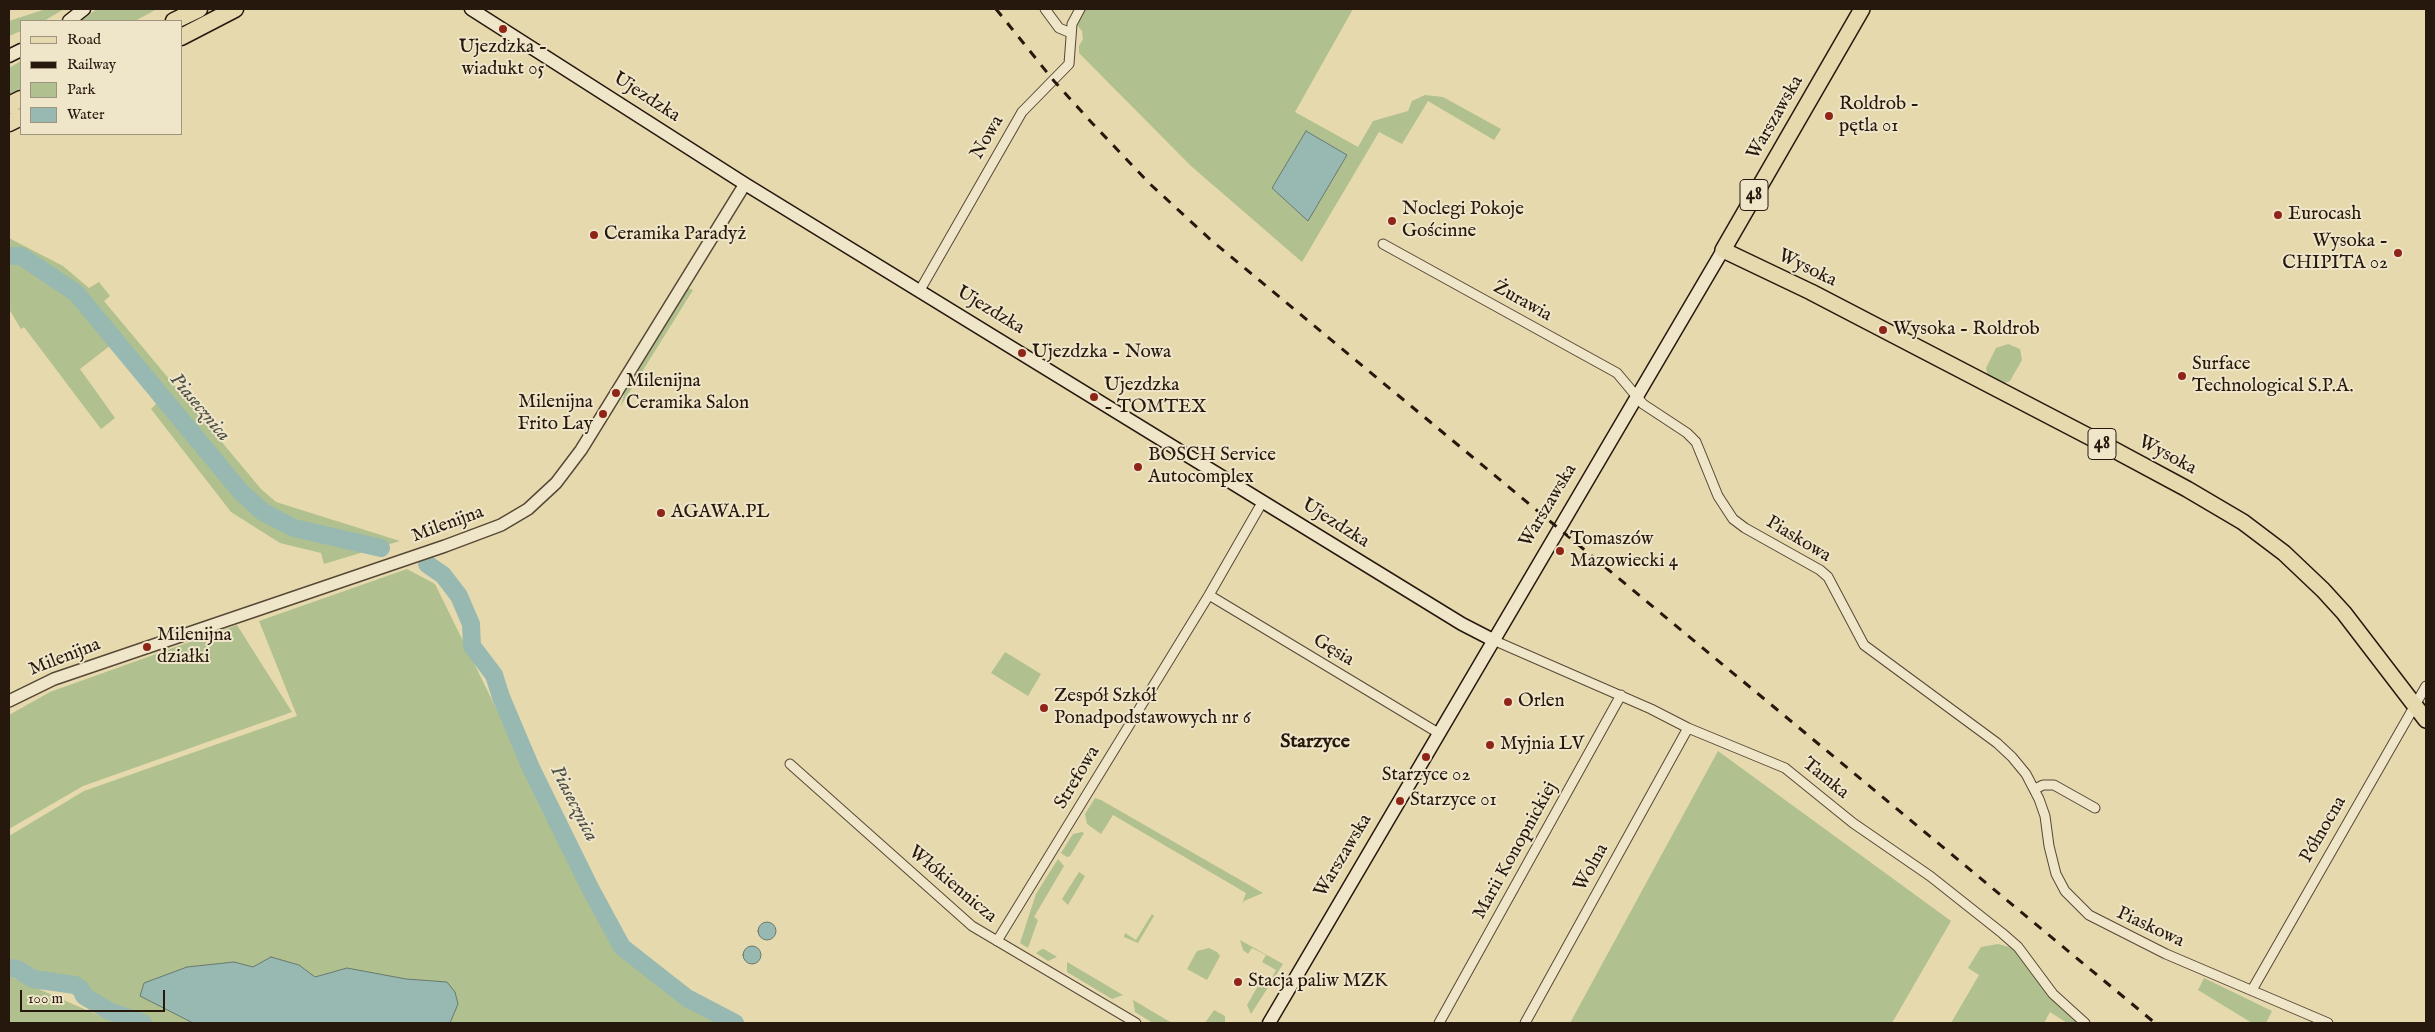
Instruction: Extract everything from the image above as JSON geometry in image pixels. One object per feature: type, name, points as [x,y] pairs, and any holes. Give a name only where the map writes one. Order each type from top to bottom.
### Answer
[{"type":"highway","points":[[176,20],[199,9]]},
{"type":"highway","points":[[182,36],[235,9]]},
{"type":"main road","points":[[70,20],[84,9]]},
{"type":"main road","name":"Ujezdzka","points":[[471,9],[745,184],[1462,624],[1493,640]]},
{"type":"main road","name":"Warszawska","points":[[1269,1023],[1637,398],[1862,9]]},
{"type":"main road","name":"Wysoka","points":[[1723,250],[1811,292],[2131,459],[2243,522],[2284,552],[2323,590],[2349,619],[2426,720]]},
{"type":"street","points":[[1045,9],[1060,28],[1070,33]]},
{"type":"street","name":"Nowa","points":[[920,290],[1022,112],[1069,64],[1070,33],[1072,24],[1080,9]]},
{"type":"street","name":"Milenijna","points":[[9,701],[54,679],[445,546],[501,524],[528,510],[552,488],[581,450],[745,184]]},
{"type":"street","name":"Żurawia","points":[[1383,244],[1617,373],[1637,398]]},
{"type":"street","name":"Piaskowa","points":[[1637,398],[1687,433],[1696,442],[1718,496],[1733,519],[1745,528],[1814,566],[1828,577],[1864,646],[1998,743],[2012,757],[2035,789],[2045,816],[2049,846],[2056,874],[2065,891],[2080,908],[2101,923],[2119,932],[2328,1023]]},
{"type":"street","name":"Strefowa","points":[[997,941],[1209,595],[1263,501]]},
{"type":"street","name":"Gęsia","points":[[1209,595],[1440,734]]},
{"type":"street","name":"Tamka","points":[[1493,640],[1621,695],[1688,728],[1785,768],[1853,823],[1930,876],[2002,933],[2018,947],[2052,994],[2084,1023]]},
{"type":"street","name":"Północna","points":[[2252,990],[2426,686]]},
{"type":"street","name":"Marii Konopnickiej","points":[[1439,1023],[1621,695]]},
{"type":"street","name":"Wolna","points":[[1525,1023],[1688,728]]},
{"type":"street","name":"Włókiennicza","points":[[790,764],[972,926],[1136,1023]]},
{"type":"street","points":[[2035,789],[2043,785],[2054,785],[2095,808]]},
{"type":"green space","points":[[46,9],[64,9],[46,20],[20,20],[20,31],[9,36],[9,21]]},
{"type":"green space","points":[[97,9],[157,9],[137,20],[81,20]]},
{"type":"green space","points":[[1084,9],[1353,9],[1295,112],[1358,147],[1373,121],[1408,111],[1412,101],[1425,95],[1443,97],[1501,129],[1494,140],[1428,101],[1402,144],[1379,132],[1302,262],[1191,166],[1079,53],[1079,46],[1083,39],[1082,31],[1076,24]]},
{"type":"green space","points":[[20,62],[20,89],[9,95],[9,68]]},
{"type":"green space","points":[[9,238],[63,266],[89,288],[99,282],[110,296],[104,301],[261,489],[276,502],[400,541],[324,564],[321,553],[280,543],[231,512],[151,409],[157,403],[111,345],[80,369],[115,418],[101,429],[24,327],[21,329],[9,309]]},
{"type":"green space","points":[[688,288],[693,290],[620,407],[627,386]]},
{"type":"green space","points":[[2008,344],[2020,349],[2022,360],[2010,381],[2002,384],[1988,377],[1986,368],[1996,348]]},
{"type":"green space","points":[[407,569],[435,584],[579,877],[621,948],[686,998],[732,1023],[150,1023],[9,962],[9,836],[84,791],[297,716],[259,621]]},
{"type":"green space","points":[[237,625],[292,712],[83,786],[9,829],[9,715],[50,692]]},
{"type":"green space","points":[[1005,652],[1041,674],[1028,696],[991,673]]},
{"type":"green space","points":[[1718,751],[1951,921],[1892,1023],[1570,1023]]},
{"type":"green space","points":[[1095,798],[1263,893],[1244,901],[1242,904],[1246,893],[1113,815],[1101,834],[1087,824],[1085,814]]},
{"type":"green space","points":[[1084,833],[1070,856],[1067,857],[1061,853],[1073,834]]},
{"type":"green space","points":[[1058,859],[1064,866],[1034,917],[1038,920],[1028,948],[1020,943],[1036,894]]},
{"type":"green space","points":[[1079,872],[1085,876],[1068,905],[1062,899]]},
{"type":"green space","points":[[1152,914],[1154,916],[1138,943],[1124,937],[1125,933],[1136,940]]},
{"type":"green space","points":[[1240,940],[1283,964],[1251,1014],[1247,1005],[1262,979],[1269,983],[1276,970],[1262,962],[1266,955],[1252,948],[1248,954],[1243,950]]},
{"type":"green space","points":[[1998,944],[2017,949],[2081,1023],[2067,1023],[2050,1012],[2044,1023],[1951,1023],[1979,975],[1968,968],[1981,947]]},
{"type":"green space","points":[[1209,948],[1220,956],[1207,980],[1187,969],[1197,951]]},
{"type":"green space","points":[[1042,949],[1057,957],[1048,961],[1036,953]]},
{"type":"green space","points":[[1067,962],[1123,995],[1112,999],[1067,972]]},
{"type":"green space","points":[[9,976],[116,1023],[9,1023]]},
{"type":"green space","points":[[2204,978],[2272,1011],[2266,1023],[2252,1023],[2198,990]]},
{"type":"green space","points":[[1133,1000],[1172,1023],[1153,1023],[1135,1012]]},
{"type":"green space","points":[[1214,1010],[1225,1016],[1225,1023],[1205,1023]]},
{"type":"water","points":[[1306,131],[1347,155],[1308,221],[1272,188]]},
{"type":"water","points":[[767,922],[773,925],[776,931],[773,937],[767,940],[761,937],[758,931],[761,925]]},
{"type":"water","points":[[752,946],[758,949],[761,955],[758,961],[752,964],[746,961],[743,955],[746,949]]},
{"type":"water","points":[[271,957],[299,965],[315,977],[347,968],[406,979],[447,982],[455,992],[458,1004],[450,1023],[193,1023],[140,996],[144,983],[187,967],[234,962],[253,967]]},
{"type":"waterway","name":"Piasecznica","points":[[9,256],[21,256],[76,293],[241,492],[263,512],[294,528],[381,548]]},
{"type":"waterway","name":"Piasecznica","points":[[427,564],[443,575],[459,596],[471,624],[472,646],[494,675],[501,697],[531,768],[590,888],[622,947],[687,998],[735,1023]]},
{"type":"waterway","points":[[9,968],[17,969],[33,979],[75,985],[81,989],[84,996],[109,1011],[143,1023]]},
{"type":"railway","points":[[996,9],[1054,81],[1092,123],[1150,184],[1212,241],[2155,1023]]},
{"type":"place","name":"Ujezdzka - wiadukt 05","points":[[503,29]]},
{"type":"place","name":"Roldrob - pętla 01","points":[[1829,116]]},
{"type":"place","name":"Eurocash","points":[[2278,215]]},
{"type":"place","name":"Noclegi Pokoje Gościnne","points":[[1392,221]]},
{"type":"place","name":"Ceramika Paradyż","points":[[594,235]]},
{"type":"place","name":"Wysoka - CHIPITA 02","points":[[2398,253]]},
{"type":"place","name":"Wysoka - Roldrob","points":[[1883,330]]},
{"type":"place","name":"Ujezdzka - Nowa","points":[[1022,353]]},
{"type":"place","name":"Surface Technological S.P.A.","points":[[2182,376]]},
{"type":"place","name":"Milenijna Ceramika Salon","points":[[616,393]]},
{"type":"place","name":"Ujezdzka - TOMTEX","points":[[1094,397]]},
{"type":"place","name":"Milenijna Frito Lay","points":[[603,414]]},
{"type":"place","name":"BOSCH Service Autocomplex","points":[[1138,467]]},
{"type":"place","name":"AGAWA.PL","points":[[661,513]]},
{"type":"place","name":"Tomaszów Mazowiecki 4","points":[[1560,551]]},
{"type":"place","name":"Milenijna działki","points":[[147,647]]},
{"type":"place","name":"Orlen","points":[[1508,702]]},
{"type":"place","name":"Zespół Szkół Ponadpodstawowych nr 6","points":[[1044,708]]},
{"type":"place","name":"Myjnia LV","points":[[1490,745]]},
{"type":"place","name":"Starzyce 02","points":[[1426,757]]},
{"type":"place","name":"Starzyce 01","points":[[1400,801]]},
{"type":"place","name":"Stacja paliw MZK","points":[[1238,982]]},
{"type":"district","name":"Starzyce","points":[[1315,743]]}]
